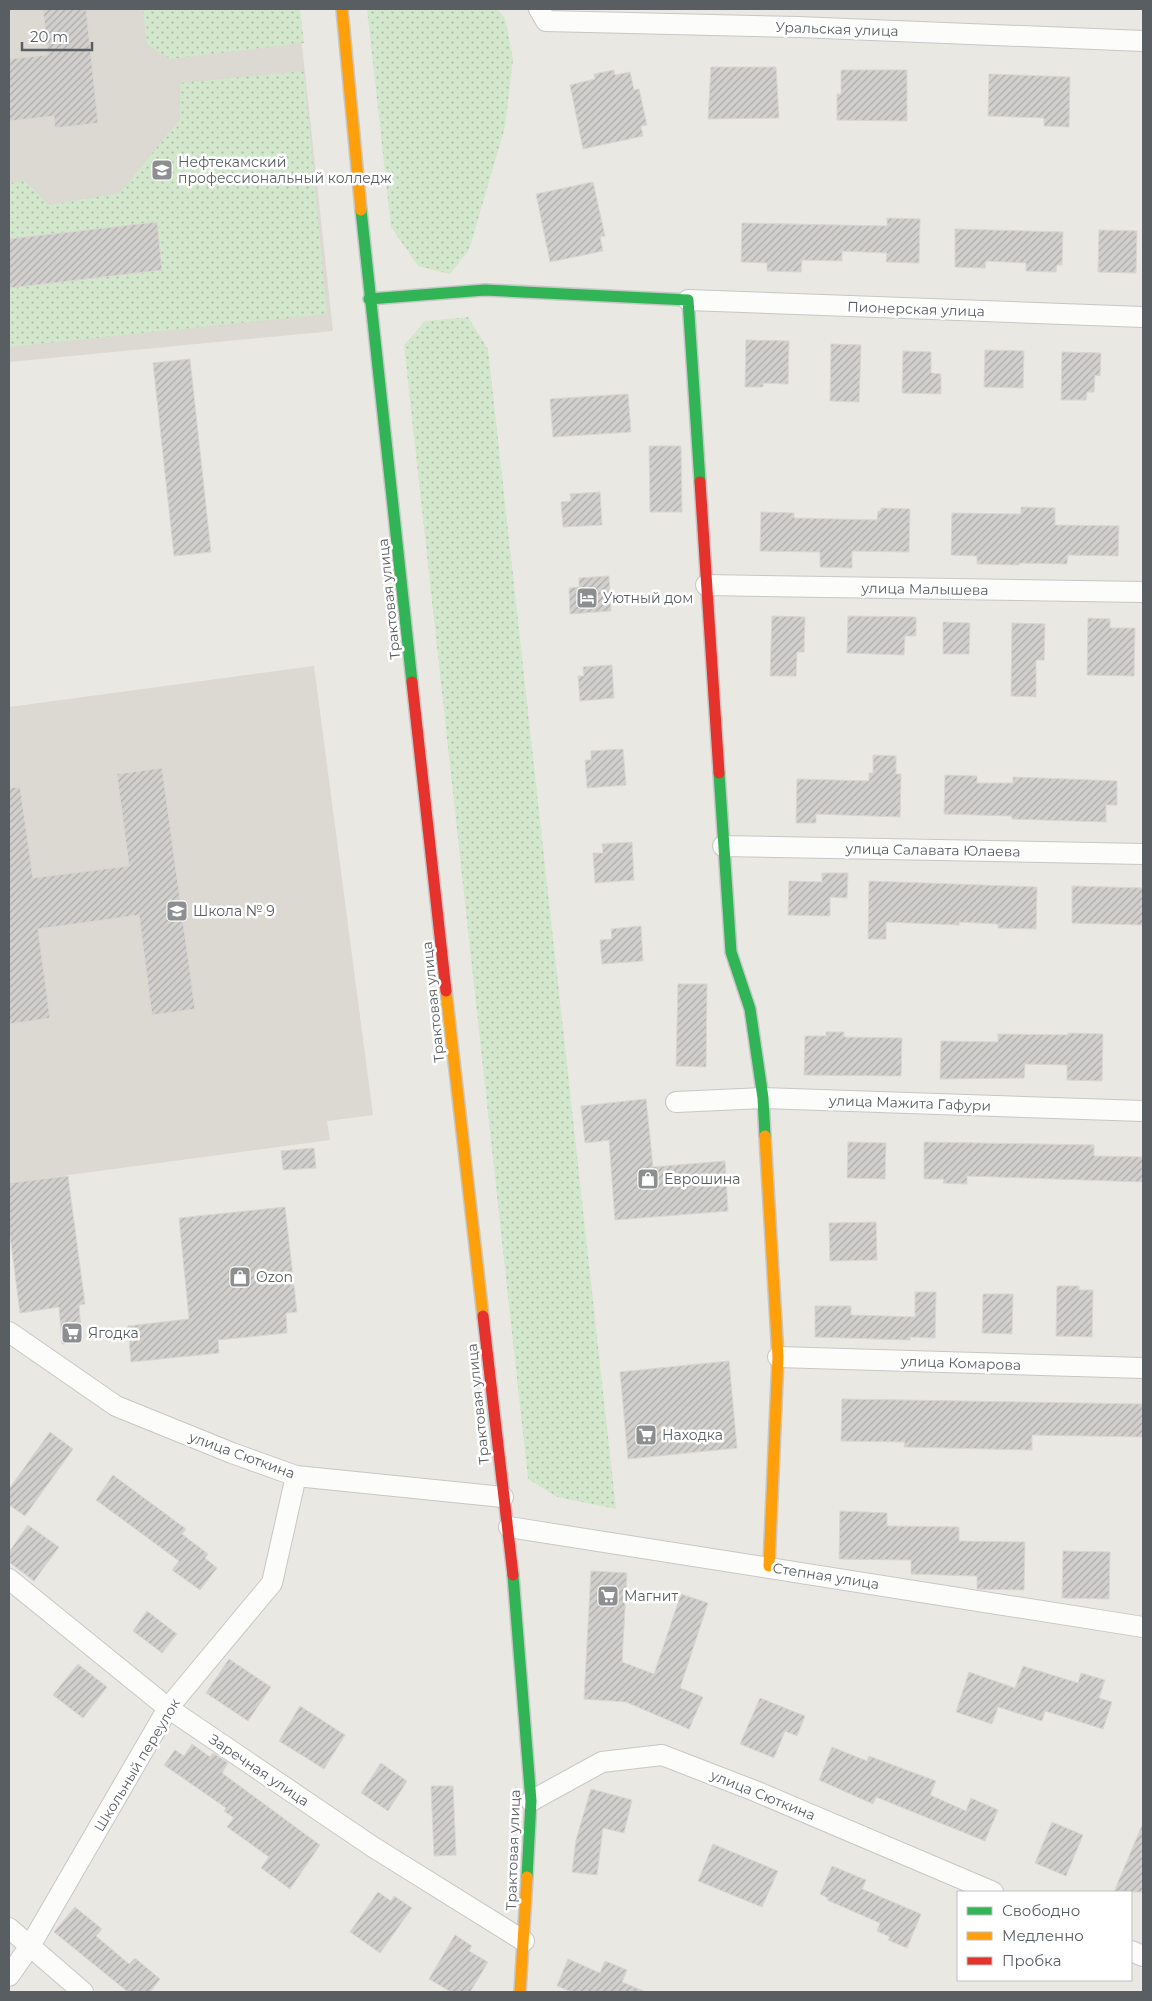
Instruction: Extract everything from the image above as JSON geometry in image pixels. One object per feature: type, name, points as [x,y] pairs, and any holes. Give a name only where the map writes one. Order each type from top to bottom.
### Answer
[{"type":"main road","name":"Трактовая улица","points":[[342,9],[369,299],[503,1497],[509,1527],[531,1801],[520,1992]]},
{"type":"main road","points":[[369,299],[484,290],[688,300],[722,846],[731,952],[750,1009],[762,1098],[778,1357],[769,1566]]},
{"type":"street","name":"Уральская улица","points":[[539,9],[546,22],[798,27],[1143,41]]},
{"type":"street","name":"Пионерская улица","points":[[688,300],[1143,317]]},
{"type":"street","name":"улица Малышева","points":[[706,585],[1143,592]]},
{"type":"street","name":"улица Салавата Юлаева","points":[[722,846],[1143,854]]},
{"type":"street","name":"улица Мажита Гафури","points":[[676,1102],[762,1098],[1143,1111]]},
{"type":"street","name":"улица Сюткина","points":[[9,1332],[116,1406],[232,1453],[296,1476],[503,1497]]},
{"type":"street","name":"улица Комарова","points":[[778,1357],[1143,1368]]},
{"type":"street","name":"Школьный переулок","points":[[9,1976],[30,1946],[168,1708],[272,1583],[296,1476]]},
{"type":"street","name":"Степная улица","points":[[509,1527],[769,1566],[1143,1627]]},
{"type":"street","name":"Заречная улица","points":[[9,1579],[168,1708],[373,1847],[524,1941]]},
{"type":"street","name":"улица Сюткина","points":[[531,1801],[602,1762],[662,1755],[755,1791],[991,1891]]},
{"type":"street","points":[[9,1928],[83,1992]]},
{"type":"shaded area","name":"Нефтекамский профессиональный колледж","points":[[9,9],[298,9],[333,331],[9,362]]},
{"type":"shaded area","name":"Школа № 9","points":[[314,666],[373,1115],[327,1121],[330,1140],[9,1183],[9,707]]},
{"type":"green space","points":[[143,9],[300,9],[304,43],[170,59],[147,44]]},
{"type":"green space","points":[[367,9],[497,9],[505,18],[513,59],[505,127],[469,250],[450,274],[418,266],[391,227]]},
{"type":"green space","points":[[304,71],[327,314],[9,347],[9,183],[25,181],[49,205],[120,193],[180,119],[180,83]]},
{"type":"green space","points":[[468,317],[488,349],[616,1509],[557,1497],[528,1479],[404,345],[425,321]]},
{"type":"building","points":[[43,9],[86,9],[98,123],[55,128],[54,116],[9,121],[9,59],[48,55]]},
{"type":"building","points":[[711,67],[776,67],[779,118],[708,119]]},
{"type":"building","points":[[614,70],[615,75],[630,72],[634,90],[639,89],[647,125],[641,126],[643,136],[583,149],[570,85],[595,79],[594,74]]},
{"type":"building","points":[[841,70],[907,70],[907,121],[837,120],[837,94],[841,94]]},
{"type":"building","points":[[989,74],[1070,77],[1069,127],[1044,126],[1044,118],[988,116]]},
{"type":"building","points":[[593,182],[605,236],[600,237],[603,251],[550,262],[536,194]]},
{"type":"building","points":[[887,218],[920,219],[919,263],[886,262],[887,253],[842,251],[842,261],[802,260],[801,272],[767,271],[767,263],[741,262],[742,223],[887,226]]},
{"type":"building","points":[[157,222],[162,270],[9,288],[9,239]]},
{"type":"building","points":[[955,229],[1063,232],[1062,265],[1057,265],[1056,272],[1026,271],[1026,263],[986,261],[985,268],[955,267]]},
{"type":"building","points":[[1099,230],[1137,231],[1136,273],[1098,272]]},
{"type":"building","points":[[746,340],[789,341],[788,384],[763,383],[763,387],[745,387]]},
{"type":"building","points":[[831,344],[861,345],[859,402],[830,401]]},
{"type":"building","points":[[985,350],[1024,351],[1023,388],[984,387]]},
{"type":"building","points":[[903,351],[931,352],[931,373],[941,374],[941,394],[902,393]]},
{"type":"building","points":[[1062,352],[1101,353],[1100,376],[1095,375],[1094,392],[1087,392],[1086,400],[1061,400]]},
{"type":"building","points":[[190,359],[211,552],[174,556],[153,363]]},
{"type":"building","points":[[628,394],[631,432],[553,437],[550,399]]},
{"type":"building","points":[[649,446],[681,446],[682,512],[650,512]]},
{"type":"building","points":[[600,492],[602,525],[563,527],[561,502],[571,501],[570,494]]},
{"type":"building","points":[[1021,507],[1055,508],[1055,525],[1119,526],[1118,556],[1068,555],[1067,564],[1019,563],[1019,565],[977,564],[977,556],[951,555],[952,513],[1021,514]]},
{"type":"building","points":[[881,508],[910,509],[909,552],[852,551],[852,568],[820,567],[820,552],[760,551],[761,512],[794,513],[794,518],[877,520],[878,511],[881,511]]},
{"type":"building","points":[[609,576],[611,611],[570,614],[569,588],[579,587],[579,578]]},
{"type":"building","points":[[772,616],[805,617],[804,652],[797,652],[796,676],[770,676]]},
{"type":"building","points":[[848,616],[916,617],[916,636],[905,636],[904,655],[847,653]]},
{"type":"building","points":[[1088,618],[1110,619],[1110,628],[1135,628],[1134,676],[1087,675]]},
{"type":"building","points":[[943,622],[970,623],[969,654],[943,654]]},
{"type":"building","points":[[1012,623],[1045,624],[1044,660],[1036,660],[1036,697],[1011,696]]},
{"type":"building","points":[[612,665],[614,698],[580,701],[578,676],[584,676],[583,667]]},
{"type":"building","points":[[623,749],[626,785],[587,788],[585,760],[591,760],[591,751]]},
{"type":"building","points":[[873,755],[896,756],[896,774],[901,774],[900,817],[816,814],[816,823],[796,823],[797,779],[869,781],[869,773],[873,773]]},
{"type":"building","points":[[162,768],[195,1009],[152,1015],[139,915],[38,929],[50,1018],[9,1024],[9,788],[20,787],[33,878],[129,866],[117,774]]},
{"type":"building","points":[[945,775],[977,776],[977,783],[1013,783],[1013,777],[1117,781],[1117,805],[1106,805],[1106,822],[1012,819],[1012,816],[944,814]]},
{"type":"building","points":[[632,842],[634,880],[595,883],[593,853],[603,853],[602,844]]},
{"type":"building","points":[[822,873],[848,873],[847,898],[830,897],[830,916],[788,915],[789,881],[822,882]]},
{"type":"building","points":[[869,881],[1037,887],[1036,929],[998,928],[998,924],[959,922],[959,925],[886,922],[886,939],[868,939]]},
{"type":"building","points":[[1072,886],[1143,888],[1143,925],[1072,923]]},
{"type":"building","points":[[641,926],[643,961],[602,964],[600,940],[612,939],[611,929]]},
{"type":"building","points":[[678,984],[707,984],[706,1067],[676,1066]]},
{"type":"building","points":[[826,1032],[844,1032],[844,1037],[902,1038],[901,1076],[804,1075],[805,1036],[826,1036]]},
{"type":"building","points":[[1068,1033],[1103,1034],[1102,1081],[1067,1080],[1067,1065],[1025,1064],[1024,1078],[940,1079],[941,1041],[998,1042],[998,1034],[1068,1035]]},
{"type":"building","points":[[646,1099],[653,1167],[725,1161],[728,1211],[615,1220],[609,1140],[585,1143],[581,1106]]},
{"type":"building","points":[[848,1142],[886,1143],[885,1179],[847,1178]]},
{"type":"building","points":[[924,1142],[1094,1145],[1094,1156],[1143,1157],[1143,1182],[967,1176],[967,1184],[943,1183],[944,1179],[924,1179]]},
{"type":"building","points":[[314,1148],[316,1168],[283,1170],[281,1151]]},
{"type":"building","points":[[68,1176],[85,1304],[79,1305],[82,1342],[62,1344],[59,1307],[20,1313],[9,1228],[9,1183]]},
{"type":"building","points":[[285,1207],[297,1312],[286,1313],[287,1333],[218,1340],[219,1353],[131,1362],[128,1326],[189,1319],[179,1218]]},
{"type":"building","points":[[876,1222],[877,1260],[830,1261],[829,1223]]},
{"type":"building","points":[[1057,1286],[1079,1286],[1079,1290],[1093,1290],[1092,1337],[1056,1336]]},
{"type":"building","points":[[915,1292],[936,1292],[935,1338],[910,1337],[910,1340],[815,1337],[815,1306],[851,1306],[851,1315],[915,1317]]},
{"type":"building","points":[[983,1294],[1013,1294],[1012,1334],[982,1333]]},
{"type":"building","points":[[729,1361],[737,1448],[628,1459],[620,1372]]},
{"type":"building","points":[[842,1399],[1143,1404],[1143,1437],[1032,1435],[1032,1450],[904,1447],[905,1442],[841,1441]]},
{"type":"building","points":[[50,1432],[73,1449],[25,1516],[9,1505],[9,1489]]},
{"type":"building","points":[[113,1475],[186,1529],[182,1534],[208,1554],[205,1558],[217,1568],[200,1590],[172,1570],[179,1561],[96,1500]]},
{"type":"building","points":[[840,1511],[887,1513],[887,1526],[959,1527],[959,1541],[1025,1542],[1024,1590],[977,1589],[977,1576],[911,1574],[911,1560],[839,1559]]},
{"type":"building","points":[[28,1525],[59,1547],[34,1581],[9,1562],[9,1552]]},
{"type":"building","points":[[1063,1551],[1110,1552],[1109,1599],[1062,1598]]},
{"type":"building","points":[[591,1571],[627,1573],[622,1662],[654,1674],[681,1594],[708,1603],[680,1688],[703,1697],[689,1729],[626,1702],[584,1699]]},
{"type":"building","points":[[147,1611],[177,1634],[162,1653],[133,1631]]},
{"type":"building","points":[[229,1659],[271,1687],[248,1721],[206,1693]]},
{"type":"building","points":[[78,1664],[107,1687],[83,1718],[53,1695]]},
{"type":"building","points":[[1023,1666],[1078,1683],[1081,1673],[1105,1680],[1099,1698],[1112,1702],[1103,1729],[1045,1711],[1042,1721],[998,1707],[992,1724],[956,1712],[969,1672],[1015,1688]]},
{"type":"building","points":[[760,1698],[805,1716],[797,1736],[785,1731],[774,1758],[740,1744]]},
{"type":"building","points":[[300,1706],[345,1735],[324,1769],[279,1741]]},
{"type":"building","points":[[192,1744],[210,1757],[213,1753],[228,1763],[222,1773],[320,1845],[290,1889],[261,1868],[269,1857],[227,1827],[234,1818],[224,1811],[226,1808],[164,1765],[175,1750],[184,1756]]},
{"type":"building","points":[[832,1747],[867,1761],[869,1756],[936,1781],[930,1795],[966,1811],[971,1798],[998,1810],[985,1841],[876,1797],[873,1804],[819,1780]]},
{"type":"building","points":[[381,1763],[407,1781],[388,1811],[361,1793]]},
{"type":"building","points":[[431,1786],[453,1786],[456,1855],[434,1856]]},
{"type":"building","points":[[591,1789],[632,1800],[624,1833],[603,1828],[597,1875],[572,1872],[576,1840]]},
{"type":"building","points":[[1052,1822],[1083,1835],[1066,1876],[1035,1863]]},
{"type":"building","points":[[1143,1823],[1143,1892],[1114,1891]]},
{"type":"building","points":[[713,1844],[778,1871],[762,1907],[698,1881]]},
{"type":"building","points":[[832,1866],[866,1880],[862,1889],[921,1914],[907,1948],[888,1940],[890,1937],[877,1931],[880,1923],[827,1900],[828,1898],[820,1894]]},
{"type":"building","points":[[378,1892],[391,1901],[394,1896],[412,1908],[380,1953],[350,1932]]},
{"type":"building","points":[[75,1907],[102,1929],[96,1936],[129,1964],[135,1958],[160,1979],[150,1992],[128,1992],[54,1932]]},
{"type":"building","points":[[455,1935],[472,1946],[469,1951],[488,1962],[470,1992],[451,1992],[429,1979]]},
{"type":"building","points":[[568,1959],[600,1973],[605,1961],[627,1970],[622,1982],[646,1992],[572,1992],[557,1986]]},
{"type":"traffic: fast","points":[[361,210],[412,682]]},
{"type":"traffic: fast","points":[[369,299],[485,290],[688,300],[700,482]]},
{"type":"traffic: fast","points":[[719,773],[731,952],[750,1009],[763,1098],[765,1136]]},
{"type":"traffic: fast","points":[[513,1575],[531,1801],[527,1877]]},
{"type":"traffic: slow","points":[[342,9],[361,210]]},
{"type":"traffic: slow","points":[[446,991],[483,1316]]},
{"type":"traffic: slow","points":[[765,1136],[778,1357],[769,1566]]},
{"type":"traffic: slow","points":[[520,1992],[527,1877]]},
{"type":"traffic: jam","points":[[700,482],[719,773]]},
{"type":"traffic: jam","points":[[412,682],[446,991]]},
{"type":"traffic: jam","points":[[483,1316],[513,1575]]},
{"type":"place","name":"Нефтекамский профессиональный колледж","points":[[162,170]]},
{"type":"place","name":"Уютный дом","points":[[587,598]]},
{"type":"place","name":"Школа № 9","points":[[177,911]]},
{"type":"place","name":"Еврошина","points":[[648,1179]]},
{"type":"place","name":"Ozon","points":[[240,1277]]},
{"type":"place","name":"Ягодка","points":[[72,1333]]},
{"type":"place","name":"Находка","points":[[646,1435]]},
{"type":"place","name":"Магнит","points":[[608,1596]]}]
